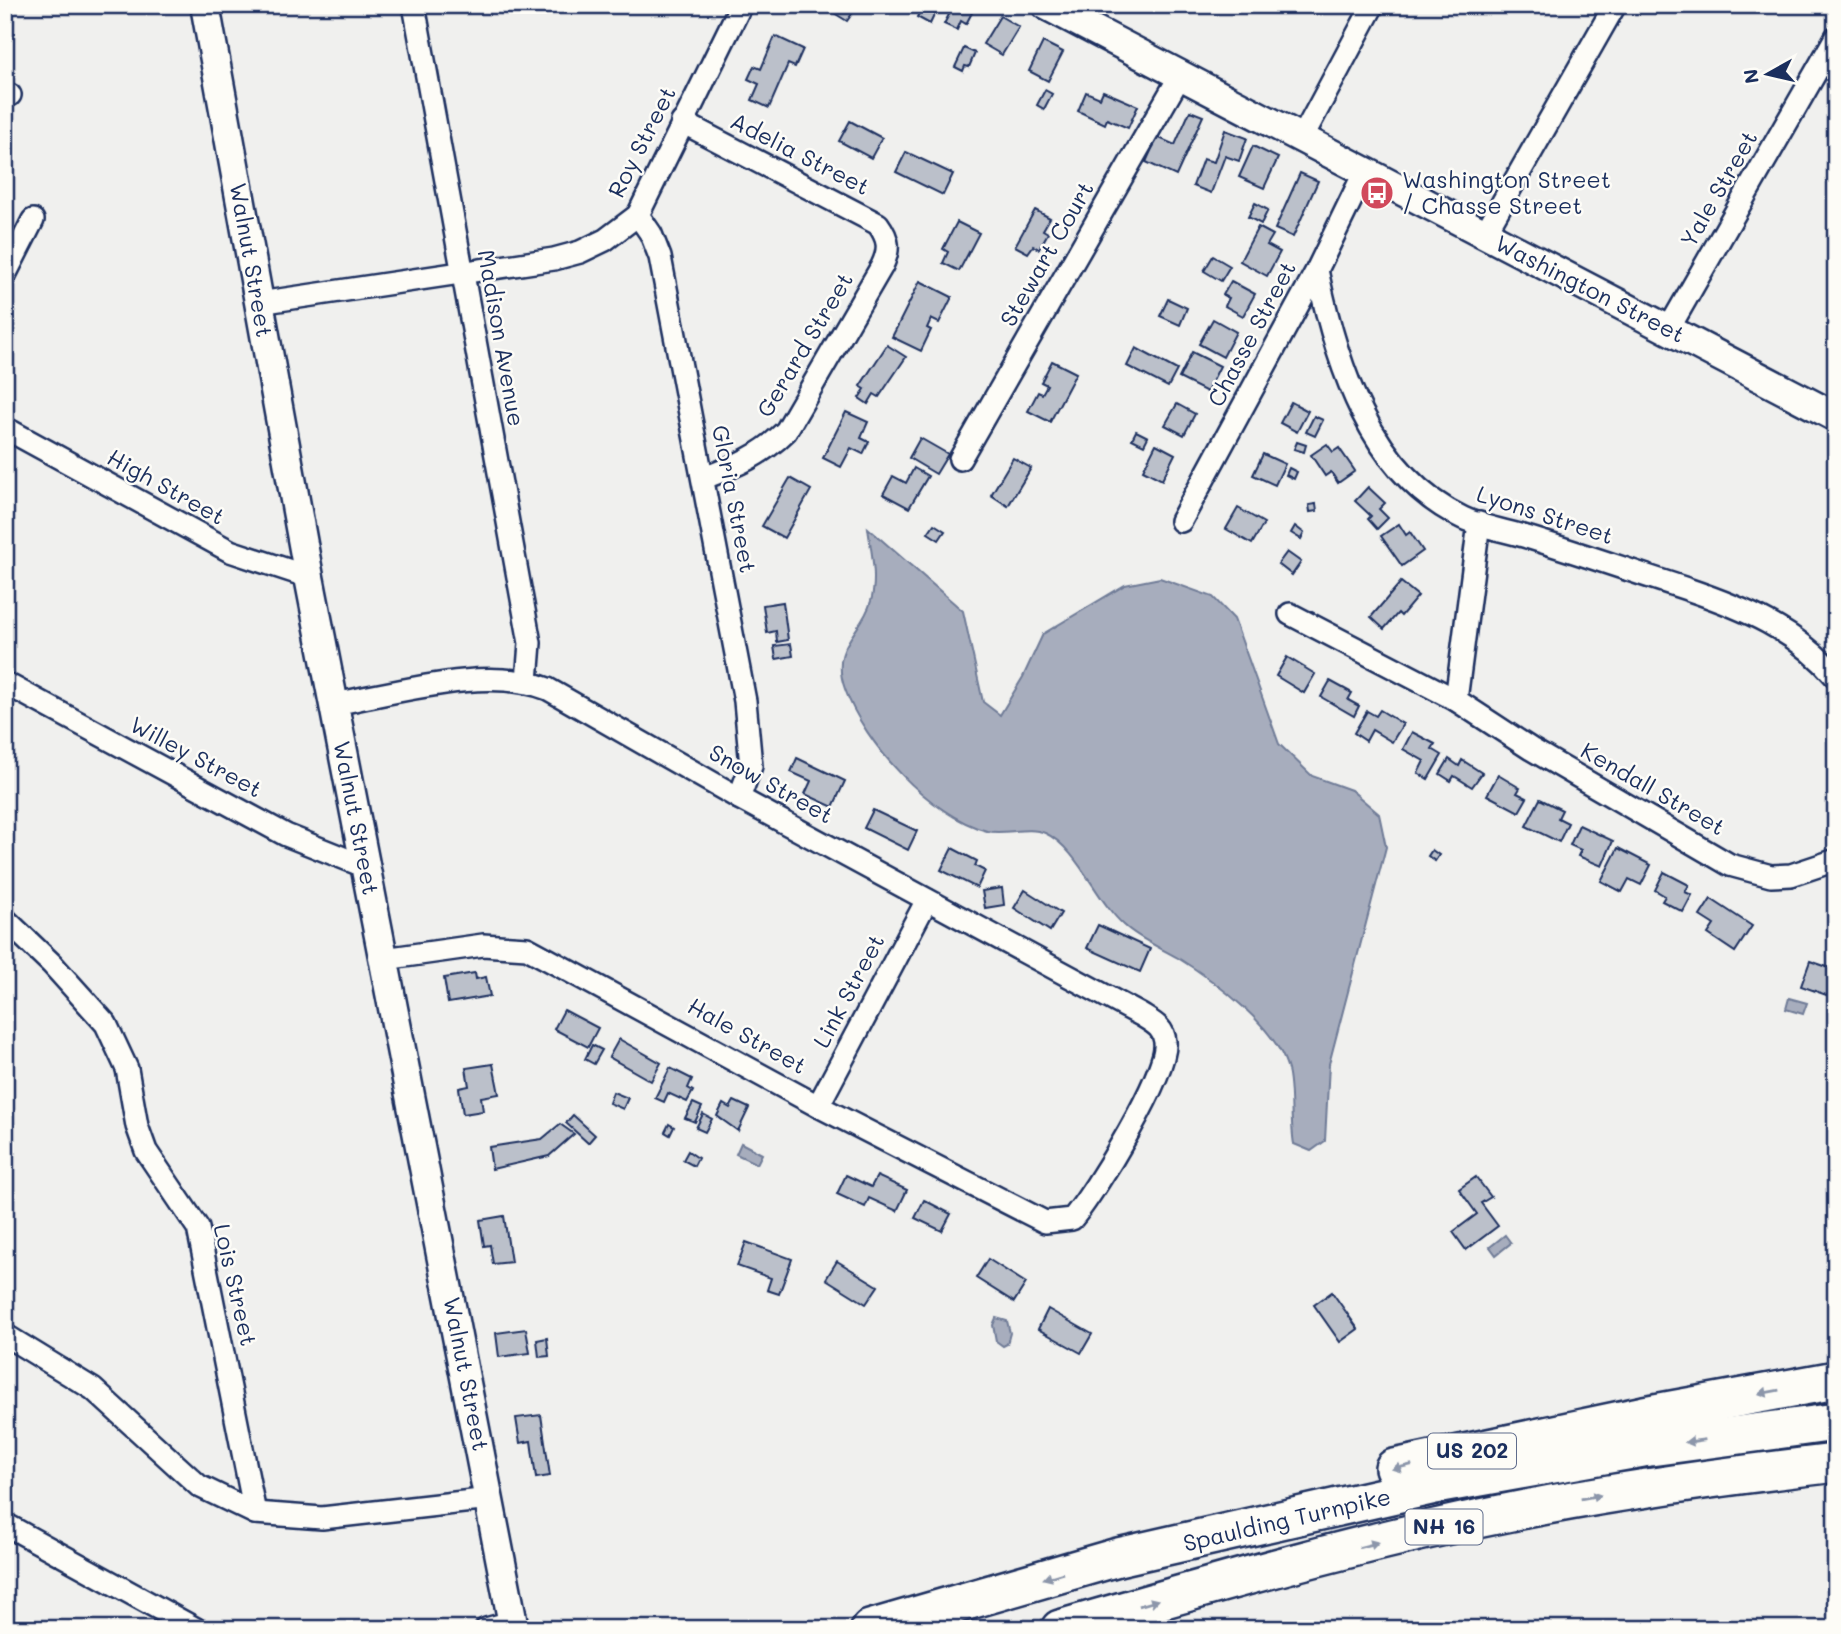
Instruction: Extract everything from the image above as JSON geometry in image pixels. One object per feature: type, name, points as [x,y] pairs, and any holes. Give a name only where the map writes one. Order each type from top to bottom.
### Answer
[{"type":"highway","name":"US 202","points":[[1118,1557],[1185,1529],[1395,1468],[1644,1415],[1836,1380]]},
{"type":"highway","name":"Spaulding Turnpike","points":[[870,1629],[1118,1557],[1435,1485],[1643,1448],[1836,1422]]},
{"type":"highway","name":"Spaulding Turnpike","points":[[1060,1629],[1261,1573],[1501,1514],[1628,1491],[1836,1463]]},
{"type":"main road","name":"Walnut Street","points":[[205,5],[309,577],[490,1499],[504,1627]]},
{"type":"main road","name":"Washington Street","points":[[1046,5],[1836,417]]},
{"type":"street","name":"Madison Avenue","points":[[414,5],[530,643],[527,681]]},
{"type":"street","name":"Roy Street","points":[[259,303],[463,274],[580,252],[605,240],[638,215],[741,5]]},
{"type":"street","points":[[1302,138],[1373,5]]},
{"type":"street","points":[[1484,235],[1615,5]]},
{"type":"street","name":"Yale Street","points":[[1668,330],[1836,37]]},
{"type":"street","name":"Stewart Court","points":[[960,458],[1180,76]]},
{"type":"street","name":"Adelia Street","points":[[682,122],[878,224],[888,237]]},
{"type":"street","name":"Chasse Street","points":[[1181,521],[1317,271],[1365,171]]},
{"type":"street","name":"Gloria Street","points":[[638,215],[651,234],[660,257],[704,478],[751,741],[751,766],[739,798]]},
{"type":"street","points":[[5,275],[33,220]]},
{"type":"street","name":"Gerard Street","points":[[704,478],[745,462],[770,447],[786,431],[883,267],[888,237]]},
{"type":"street","name":"Lyons Street","points":[[1317,271],[1337,353],[1353,395],[1373,432],[1399,465],[1428,494],[1464,519],[1621,567],[1739,608],[1793,637],[1836,677]]},
{"type":"street","name":"High Street","points":[[5,428],[230,551],[309,577]]},
{"type":"street","points":[[1456,700],[1479,523]]},
{"type":"street","name":"Kendall Street","points":[[1290,614],[1456,700],[1531,749],[1730,864],[1771,877],[1811,870],[1836,860]]},
{"type":"street","name":"Snow Street","points":[[334,704],[472,680],[527,681],[548,689],[739,798],[1161,1028],[1165,1050],[1156,1078],[1083,1207],[1072,1219]]},
{"type":"street","name":"Willey Street","points":[[5,683],[286,835],[366,867]]},
{"type":"street","name":"Link Street","points":[[818,1106],[927,900]]},
{"type":"street","name":"Lois Street","points":[[5,919],[52,964],[106,1024],[127,1069],[137,1126],[146,1151],[198,1228],[255,1513]]},
{"type":"street","name":"Hale Street","points":[[384,958],[483,945],[527,948],[1030,1217],[1060,1223],[1072,1219]]},
{"type":"street","points":[[5,1335],[93,1389],[199,1486],[255,1513],[323,1518],[490,1499]]},
{"type":"street","points":[[5,1524],[196,1629]]},
{"type":"water","points":[[868,528],[963,611],[983,702],[1000,715],[1023,677],[1043,634],[1125,585],[1160,578],[1213,597],[1234,619],[1279,744],[1312,776],[1351,790],[1379,814],[1386,847],[1329,1064],[1325,1141],[1311,1151],[1294,1144],[1288,1070],[1282,1054],[1258,1022],[1243,1006],[1209,979],[1124,925],[1077,862],[1056,840],[1038,831],[994,832],[965,823],[922,794],[883,754],[854,710],[841,674],[844,651],[867,612],[873,592],[873,564]]},
{"type":"water","points":[[1789,998],[1807,1003],[1803,1014],[1786,1009]]},
{"type":"water","points":[[741,1143],[762,1154],[757,1164],[736,1154]]},
{"type":"water","points":[[1505,1235],[1511,1243],[1496,1255],[1490,1247]]},
{"type":"water","points":[[996,1318],[1007,1321],[1010,1333],[1007,1344],[1003,1346],[996,1341],[993,1325]]},
{"type":"building","points":[[838,5],[854,11],[847,21],[834,13]]},
{"type":"building","points":[[923,5],[939,5],[930,24],[917,17]]},
{"type":"building","points":[[954,5],[976,5],[966,24],[961,21],[957,30],[944,24]]},
{"type":"building","points":[[1000,16],[1019,27],[1002,55],[983,44]]},
{"type":"building","points":[[775,36],[803,49],[795,67],[788,64],[769,108],[752,100],[759,84],[748,79],[754,66],[761,69]]},
{"type":"building","points":[[1043,42],[1063,52],[1048,81],[1029,71]]},
{"type":"building","points":[[964,48],[975,53],[969,67],[965,66],[963,71],[955,67]]},
{"type":"building","points":[[1045,90],[1052,94],[1044,109],[1037,105]]},
{"type":"building","points":[[1103,91],[1138,106],[1128,128],[1107,119],[1105,124],[1078,111],[1086,92],[1100,98]]},
{"type":"building","points":[[1190,111],[1203,116],[1176,176],[1146,162],[1157,137],[1175,145]]},
{"type":"building","points":[[850,121],[882,138],[871,158],[839,141]]},
{"type":"building","points":[[1225,130],[1247,138],[1239,161],[1225,156],[1211,193],[1193,186],[1203,159],[1214,162]]},
{"type":"building","points":[[1253,146],[1278,158],[1264,188],[1239,177]]},
{"type":"building","points":[[906,152],[953,174],[943,195],[896,172]]},
{"type":"building","points":[[1300,173],[1318,181],[1293,237],[1275,229]]},
{"type":"building","points":[[1255,203],[1268,210],[1261,224],[1248,217]]},
{"type":"building","points":[[1035,210],[1050,218],[1043,230],[1048,233],[1039,249],[1033,246],[1028,253],[1015,246]]},
{"type":"building","points":[[957,222],[979,233],[959,271],[943,263],[948,252],[943,249]]},
{"type":"building","points":[[1258,227],[1273,235],[1267,245],[1280,252],[1267,276],[1240,261]]},
{"type":"building","points":[[1213,256],[1230,266],[1221,281],[1204,271]]},
{"type":"building","points":[[920,281],[952,297],[939,323],[931,319],[927,328],[931,330],[921,351],[892,337]]},
{"type":"building","points":[[1231,281],[1255,294],[1243,316],[1225,306],[1229,298],[1223,295]]},
{"type":"building","points":[[1168,299],[1187,308],[1180,325],[1160,316]]},
{"type":"building","points":[[1213,319],[1236,332],[1223,357],[1199,344]]},
{"type":"building","points":[[887,345],[906,357],[879,397],[874,394],[868,404],[859,398],[865,389],[860,386]]},
{"type":"building","points":[[1136,348],[1177,370],[1168,387],[1127,366]]},
{"type":"building","points":[[1192,352],[1220,366],[1207,392],[1179,378]]},
{"type":"building","points":[[1052,361],[1076,373],[1050,422],[1028,411],[1038,392],[1042,394],[1047,385],[1041,382]]},
{"type":"building","points":[[1291,402],[1308,411],[1297,432],[1280,423]]},
{"type":"building","points":[[1177,404],[1195,414],[1184,435],[1165,425]]},
{"type":"building","points":[[846,412],[868,422],[861,438],[869,442],[863,454],[851,448],[841,467],[823,458]]},
{"type":"building","points":[[1314,416],[1323,420],[1315,436],[1306,432]]},
{"type":"building","points":[[1136,431],[1148,437],[1144,445],[1132,439]]},
{"type":"building","points":[[920,438],[948,454],[936,474],[909,458]]},
{"type":"building","points":[[1297,442],[1306,445],[1304,452],[1294,449]]},
{"type":"building","points":[[1156,444],[1175,454],[1162,480],[1143,470]]},
{"type":"building","points":[[1327,444],[1333,452],[1339,448],[1355,471],[1338,483],[1331,472],[1325,476],[1311,455]]},
{"type":"building","points":[[1263,454],[1285,464],[1275,485],[1253,475]]},
{"type":"building","points":[[1013,458],[1031,468],[1008,506],[991,495]]},
{"type":"building","points":[[914,468],[928,476],[909,508],[883,494],[893,476],[906,483]]},
{"type":"building","points":[[1289,468],[1297,472],[1294,479],[1286,475]]},
{"type":"building","points":[[790,478],[811,490],[784,538],[762,526]]},
{"type":"building","points":[[1368,487],[1385,503],[1379,509],[1388,518],[1377,529],[1368,519],[1371,516],[1355,501]]},
{"type":"building","points":[[1316,504],[1317,511],[1310,512],[1309,505]]},
{"type":"building","points":[[1238,508],[1264,523],[1252,544],[1226,529]]},
{"type":"building","points":[[934,524],[945,531],[939,540],[928,533]]},
{"type":"building","points":[[1399,524],[1406,535],[1410,532],[1423,551],[1402,566],[1381,536]]},
{"type":"building","points":[[1295,526],[1304,533],[1301,539],[1291,533]]},
{"type":"building","points":[[1287,552],[1301,562],[1292,575],[1278,564]]},
{"type":"building","points":[[1401,582],[1418,596],[1401,616],[1398,613],[1384,629],[1371,617]]},
{"type":"building","points":[[783,602],[788,640],[777,642],[776,631],[767,633],[763,605]]},
{"type":"building","points":[[791,644],[793,656],[776,659],[774,646]]},
{"type":"building","points":[[1287,657],[1315,674],[1304,693],[1276,676]]},
{"type":"building","points":[[1330,681],[1352,693],[1348,700],[1359,706],[1354,716],[1321,697]]},
{"type":"building","points":[[1380,710],[1403,724],[1392,742],[1372,730],[1366,741],[1354,733],[1367,711],[1376,716]]},
{"type":"building","points":[[1412,732],[1435,744],[1432,749],[1442,755],[1428,779],[1418,773],[1424,761],[1403,749]]},
{"type":"building","points":[[797,758],[845,781],[833,807],[805,794],[811,781],[791,772]]},
{"type":"building","points":[[1449,759],[1459,766],[1462,760],[1482,773],[1472,787],[1454,776],[1451,781],[1440,774]]},
{"type":"building","points":[[1498,775],[1520,788],[1517,793],[1527,798],[1519,812],[1487,795]]},
{"type":"building","points":[[1540,799],[1562,810],[1558,818],[1568,823],[1559,842],[1526,826]]},
{"type":"building","points":[[873,810],[917,831],[908,850],[864,828]]},
{"type":"building","points":[[1579,825],[1613,841],[1602,866],[1578,856],[1581,850],[1570,845]]},
{"type":"building","points":[[952,848],[977,861],[975,866],[985,871],[977,888],[941,870]]},
{"type":"building","points":[[1618,848],[1651,865],[1641,885],[1629,879],[1622,892],[1601,881]]},
{"type":"building","points":[[1432,850],[1439,855],[1435,861],[1428,856]]},
{"type":"building","points":[[1664,872],[1689,885],[1685,892],[1692,895],[1683,912],[1662,901],[1665,896],[1655,890]]},
{"type":"building","points":[[1002,888],[1004,905],[985,908],[982,891]]},
{"type":"building","points":[[1025,890],[1061,913],[1050,931],[1014,908]]},
{"type":"building","points":[[1711,899],[1752,926],[1735,952],[1708,934],[1714,925],[1700,916]]},
{"type":"building","points":[[1098,925],[1150,949],[1140,972],[1087,948]]},
{"type":"building","points":[[1810,961],[1836,970],[1829,996],[1801,986]]},
{"type":"building","points":[[475,973],[476,979],[486,977],[490,996],[448,1003],[444,978]]},
{"type":"building","points":[[564,1010],[598,1028],[588,1047],[554,1029]]},
{"type":"building","points":[[619,1039],[661,1063],[651,1081],[609,1057]]},
{"type":"building","points":[[592,1045],[602,1050],[594,1064],[585,1059]]},
{"type":"building","points":[[493,1064],[499,1094],[481,1097],[483,1111],[463,1114],[459,1088],[469,1086],[466,1068]]},
{"type":"building","points":[[670,1068],[692,1079],[688,1088],[693,1091],[687,1102],[668,1093],[664,1102],[655,1098]]},
{"type":"building","points":[[613,1092],[628,1098],[623,1109],[609,1103]]},
{"type":"building","points":[[734,1101],[749,1108],[738,1131],[717,1116],[723,1104],[730,1108]]},
{"type":"building","points":[[693,1103],[702,1107],[695,1122],[685,1118]]},
{"type":"building","points":[[703,1114],[712,1119],[705,1132],[696,1128]]},
{"type":"building","points":[[573,1115],[595,1135],[588,1143],[566,1123]]},
{"type":"building","points":[[560,1124],[574,1134],[549,1156],[492,1169],[489,1147],[542,1139]]},
{"type":"building","points":[[669,1124],[674,1127],[670,1135],[665,1132]]},
{"type":"building","points":[[688,1151],[698,1158],[694,1166],[683,1160]]},
{"type":"building","points":[[846,1175],[871,1187],[877,1176],[907,1190],[897,1211],[869,1198],[865,1207],[837,1194]]},
{"type":"building","points":[[1476,1177],[1491,1197],[1481,1203],[1498,1226],[1466,1250],[1453,1232],[1477,1214],[1459,1189]]},
{"type":"building","points":[[924,1200],[951,1214],[942,1231],[915,1218]]},
{"type":"building","points":[[504,1216],[511,1262],[493,1264],[490,1245],[484,1246],[480,1220]]},
{"type":"building","points":[[746,1242],[792,1259],[779,1294],[767,1290],[771,1278],[737,1266]]},
{"type":"building","points":[[988,1259],[1026,1283],[1014,1302],[976,1278]]},
{"type":"building","points":[[837,1261],[878,1286],[866,1304],[826,1279]]},
{"type":"building","points":[[1332,1292],[1358,1329],[1340,1342],[1314,1305]]},
{"type":"building","points":[[1048,1309],[1092,1334],[1081,1353],[1038,1329]]},
{"type":"building","points":[[526,1329],[530,1353],[499,1357],[496,1333]]},
{"type":"building","points":[[547,1338],[549,1356],[539,1357],[537,1340]]},
{"type":"building","points":[[541,1415],[550,1476],[536,1478],[531,1441],[520,1443],[516,1418]]},
{"type":"place","name":"Washington Street / Chasse Street","points":[[1377,193]]}]
